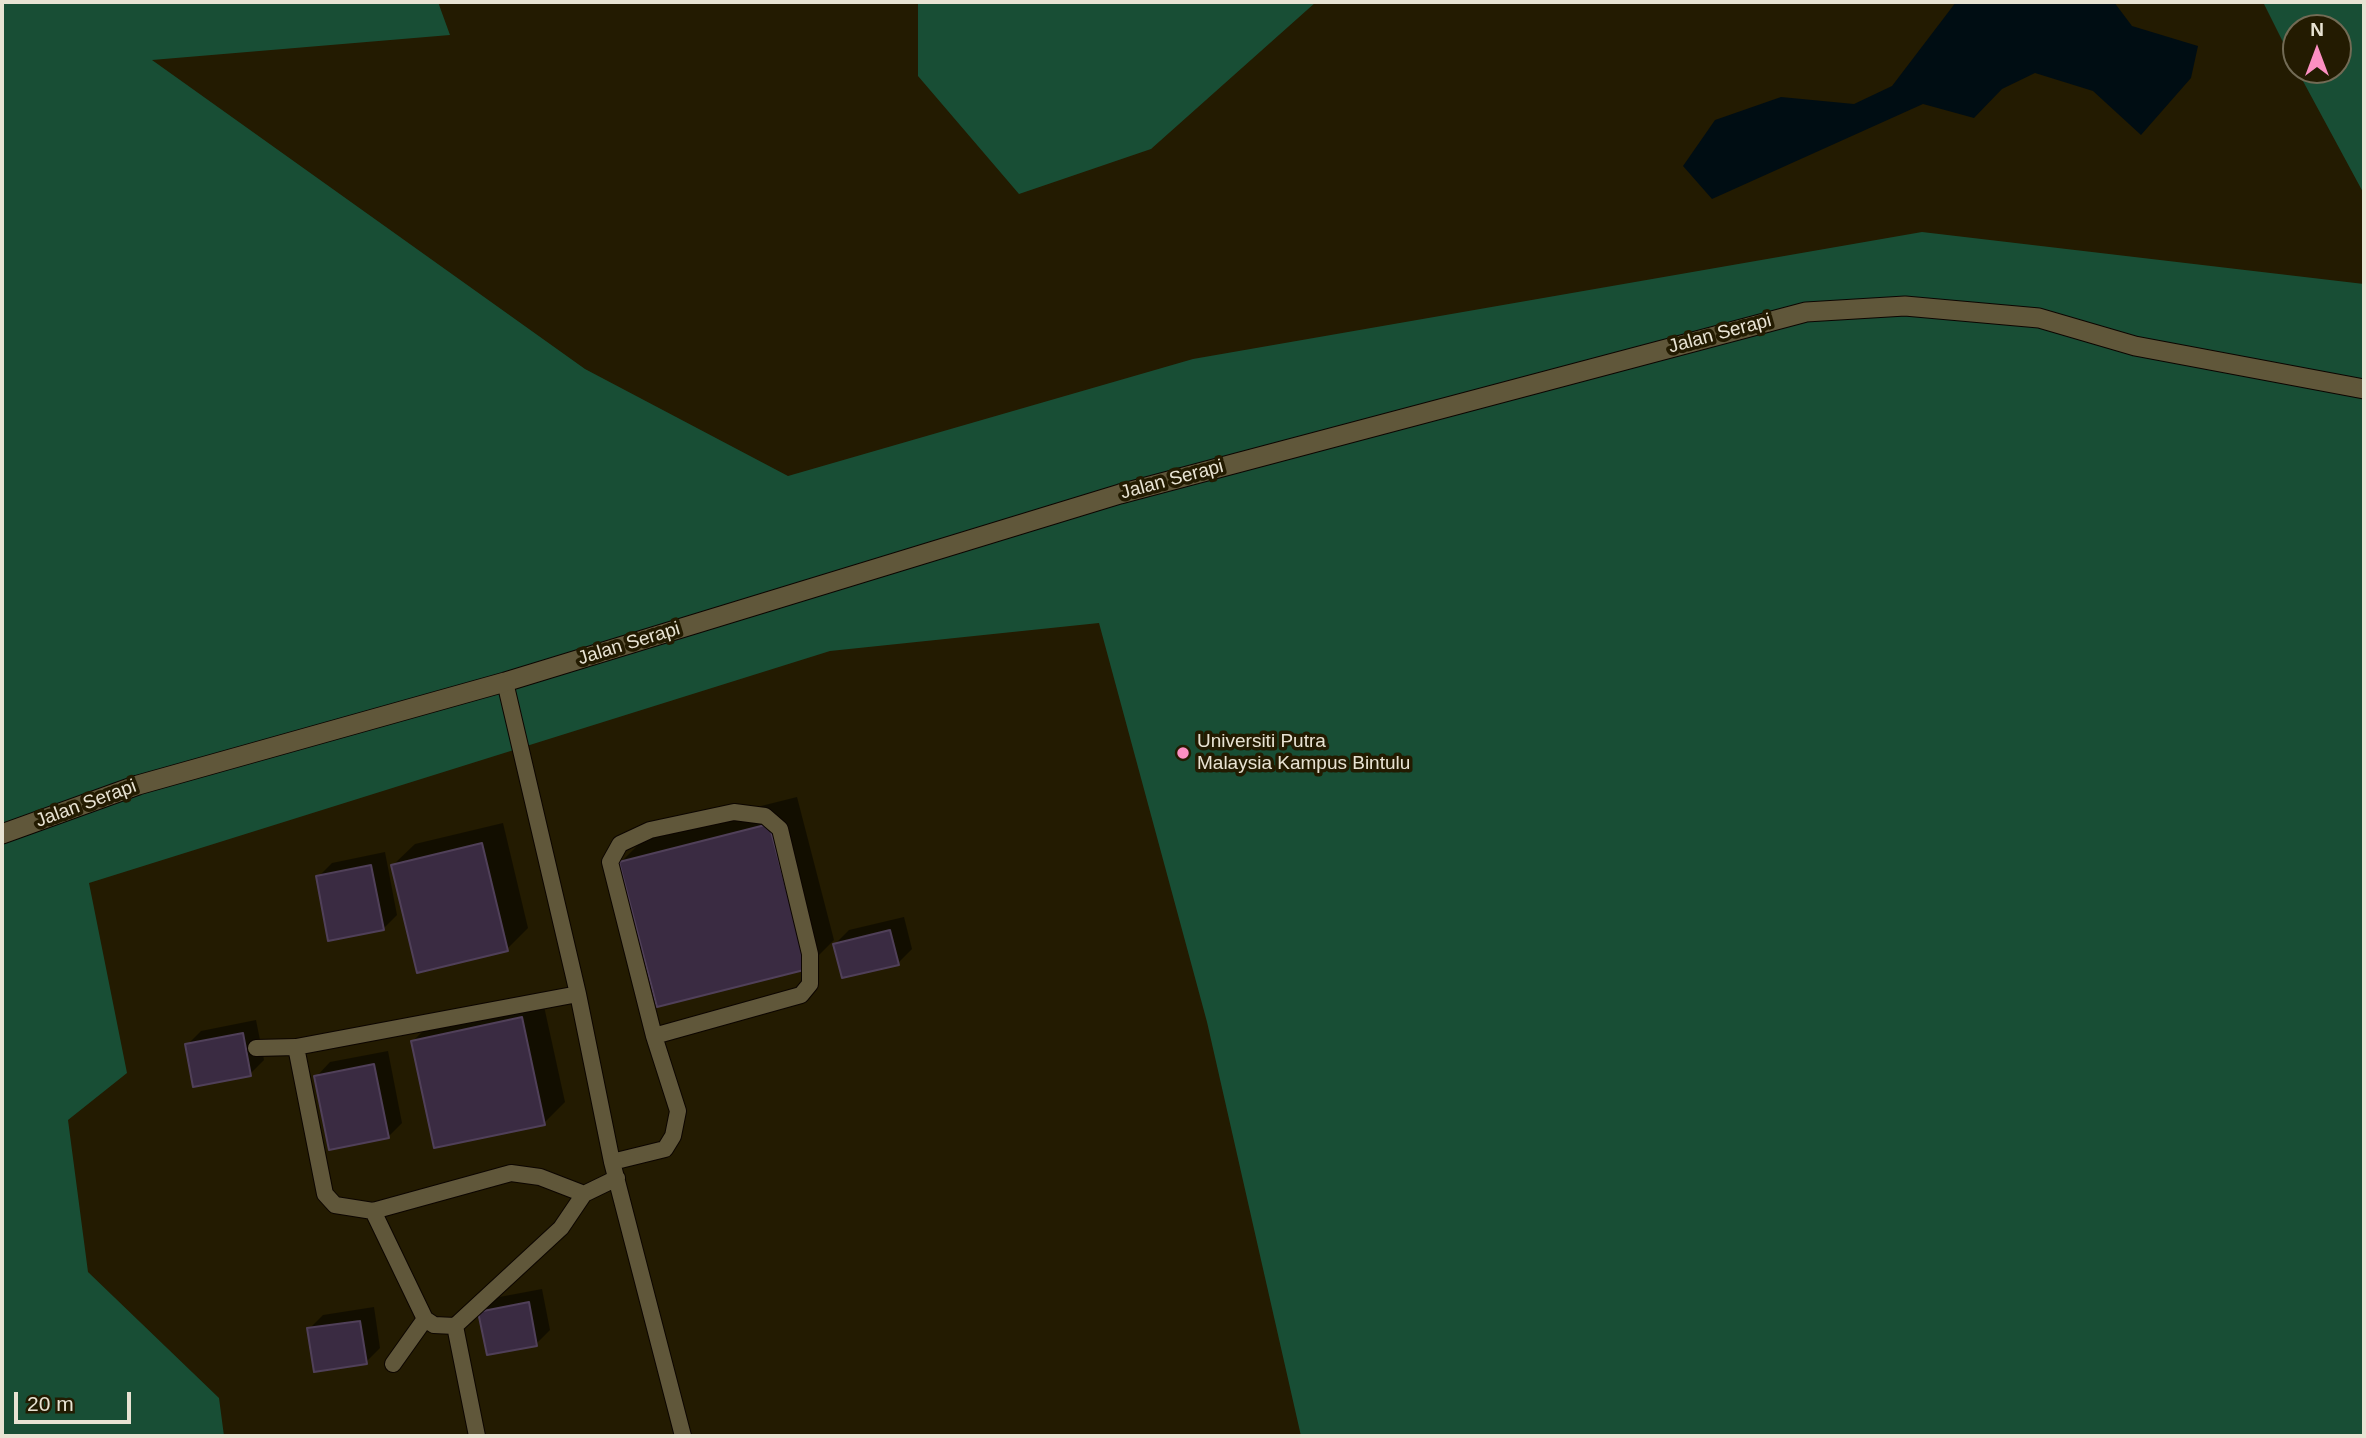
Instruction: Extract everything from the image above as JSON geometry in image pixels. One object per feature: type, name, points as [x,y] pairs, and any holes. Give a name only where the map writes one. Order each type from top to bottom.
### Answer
[{"type":"street","name":"Jalan Serapi","points":[[2,834],[138,785],[505,682],[1120,494],[1806,312],[1905,306],[2039,318],[2135,346],[2364,389]]},
{"type":"lane","points":[[505,682],[578,993],[614,1170],[683,1436]]},
{"type":"lane","points":[[373,1211],[425,1319],[434,1325],[456,1326],[561,1228],[584,1194],[614,1170],[665,1149],[673,1136],[678,1111],[654,1036],[610,862],[620,844],[650,830],[734,812],[765,816],[780,829],[810,954],[810,984],[801,995],[654,1036]]},
{"type":"lane","points":[[256,1048],[296,1047],[578,993]]},
{"type":"lane","points":[[296,1047],[325,1194],[335,1205],[373,1211],[510,1173],[540,1177],[584,1194]]},
{"type":"lane","points":[[393,1364],[425,1319]]},
{"type":"lane","points":[[456,1326],[477,1436]]},
{"type":"green space","points":[[438,2],[450,35],[152,60],[585,369],[788,476],[1193,359],[1922,232],[2364,284],[2364,1436],[1301,1436],[1207,1022],[1099,623],[830,651],[89,883],[127,1073],[68,1120],[88,1272],[219,1398],[224,1436],[2,1436],[2,3]]},
{"type":"green space","points":[[918,2],[1316,2],[1151,149],[1019,194],[918,76]]},
{"type":"green space","points":[[2263,2],[2364,2],[2364,194],[2305,84],[2352,84],[2352,14],[2282,14],[2282,40]]},
{"type":"shaded area","points":[[1956,2],[2114,2],[2132,26],[2198,46],[2191,78],[2141,135],[2093,91],[2035,73],[2002,89],[1974,118],[1923,104],[1712,199],[1683,166],[1715,120],[1781,97],[1854,104],[1892,86]]},
{"type":"building","points":[[769,824],[808,969],[657,1007],[619,862]]},
{"type":"building","points":[[482,843],[508,951],[417,973],[391,865]]},
{"type":"building","points":[[371,865],[384,930],[328,941],[316,876]]},
{"type":"building","points":[[890,930],[899,965],[842,978],[833,944]]},
{"type":"building","points":[[522,1017],[545,1125],[434,1148],[411,1041]]},
{"type":"building","points":[[243,1033],[251,1076],[193,1087],[185,1044]]},
{"type":"building","points":[[374,1064],[389,1138],[329,1150],[314,1076]]},
{"type":"building","points":[[529,1302],[537,1346],[487,1355],[478,1312]]},
{"type":"building","points":[[360,1321],[367,1364],[314,1372],[307,1328]]},
{"type":"place","name":"Universiti Putra Malaysia Kampus Bintulu","points":[[1183,753]]}]
